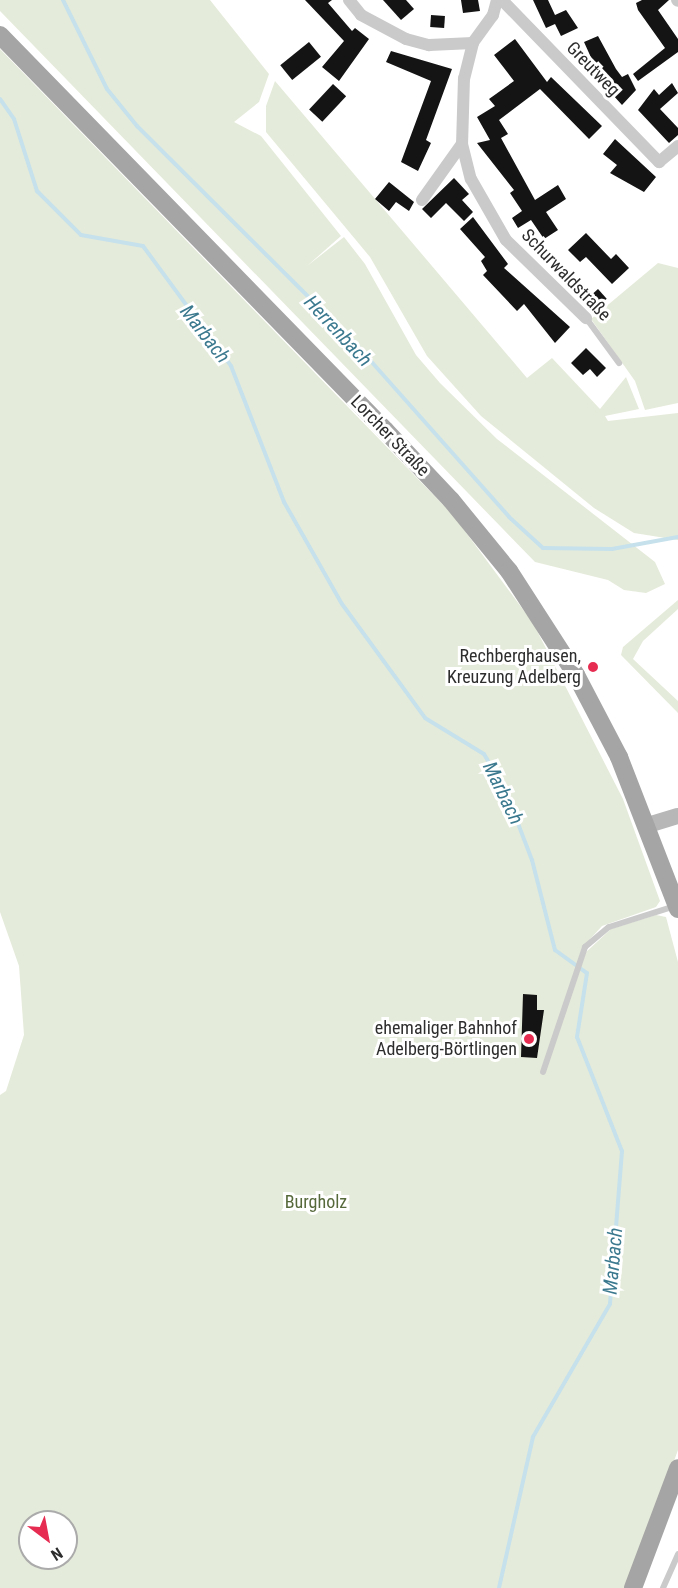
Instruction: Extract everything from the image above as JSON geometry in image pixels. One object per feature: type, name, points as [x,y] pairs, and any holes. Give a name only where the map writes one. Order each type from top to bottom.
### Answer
[{"type":"main road","name":"Lorcher Straße","points":[[0,35],[451,500],[552,635],[619,757],[648,825],[678,908]]},
{"type":"main road","points":[[648,825],[678,816]]},
{"type":"main road","points":[[633,1588],[678,1468]]},
{"type":"street","points":[[349,0],[361,15],[406,39],[429,45],[473,43]]},
{"type":"street","name":"Schurwaldstraße","points":[[497,0],[493,15],[473,43],[464,78],[462,144],[471,179],[506,240],[586,318]]},
{"type":"street","name":"Greutweg","points":[[502,0],[659,162],[678,146]]},
{"type":"street","points":[[422,200],[462,144]]},
{"type":"lane","name":"Schurwaldstraße","points":[[586,318],[620,363]]},
{"type":"lane","points":[[543,1072],[571,979],[585,947],[609,927],[678,908]]},
{"type":"lane","points":[[663,1588],[678,1554]]},
{"type":"green space","points":[[0,0],[210,0],[269,74],[259,102],[234,122],[261,136],[341,236],[307,266],[344,237],[365,264],[416,355],[440,383],[497,439],[655,562],[665,584],[646,593],[624,590],[608,580],[535,562],[0,11]]},
{"type":"green space","name":"Burgholz","points":[[0,49],[453,515],[533,623],[623,799],[660,901],[656,907],[602,926],[582,948],[585,953],[611,929],[656,915],[666,917],[678,962],[678,1450],[628,1588],[0,1588],[0,1095],[6,1091],[24,1035],[19,966],[0,912]]},
{"type":"green space","points":[[275,81],[527,378],[552,358],[600,409],[626,377],[639,409],[605,416],[608,421],[678,413],[678,540],[634,533],[594,508],[481,416],[427,356],[370,257],[266,132],[266,106]]},
{"type":"green space","points":[[658,263],[678,268],[678,403],[645,410],[635,381],[591,319]]},
{"type":"green space","points":[[678,600],[678,609],[643,641],[633,659],[678,701],[678,713],[621,655],[623,647]]},
{"type":"building","points":[[305,0],[332,0],[328,3],[352,31],[355,28],[369,39],[339,81],[322,67],[344,41]]},
{"type":"building","points":[[383,0],[406,0],[414,9],[401,20]]},
{"type":"building","points":[[461,0],[478,0],[480,11],[463,13]]},
{"type":"building","points":[[533,0],[548,0],[555,15],[566,10],[578,28],[561,36],[555,24],[546,28]]},
{"type":"building","points":[[642,0],[669,0],[658,10],[678,39],[678,52],[638,81],[633,74],[665,48],[638,10],[636,3]]},
{"type":"building","points":[[431,15],[445,16],[444,28],[430,27]]},
{"type":"building","points":[[598,36],[616,69],[622,77],[628,74],[636,90],[622,105],[603,84],[584,42]]},
{"type":"building","points":[[515,39],[547,82],[551,77],[602,126],[589,139],[540,89],[499,120],[508,134],[501,138],[535,200],[558,185],[566,199],[546,212],[558,230],[544,239],[531,220],[518,228],[512,218],[522,211],[510,193],[514,190],[477,143],[490,140],[477,117],[495,106],[489,99],[514,81],[494,55]]},
{"type":"building","points":[[309,42],[321,57],[292,80],[280,65]]},
{"type":"building","points":[[391,51],[452,69],[426,140],[431,143],[418,171],[401,162],[431,81],[386,62]]},
{"type":"building","points":[[672,83],[678,93],[660,109],[678,128],[678,135],[669,143],[638,110],[654,89],[659,95]]},
{"type":"building","points":[[333,84],[346,96],[322,122],[309,110]]},
{"type":"building","points":[[615,139],[656,177],[644,192],[610,173],[617,165],[603,154]]},
{"type":"building","points":[[454,178],[469,194],[462,200],[473,212],[464,221],[446,203],[431,218],[422,209]]},
{"type":"building","points":[[389,182],[414,202],[409,211],[396,202],[389,211],[375,199]]},
{"type":"building","points":[[473,217],[508,264],[504,268],[570,327],[555,343],[524,304],[517,311],[483,275],[487,271],[481,261],[485,257],[460,229]]},
{"type":"building","points":[[586,233],[611,259],[616,254],[629,268],[612,284],[586,257],[580,262],[568,250]]},
{"type":"building","points":[[598,289],[607,299],[597,307],[588,298]]},
{"type":"building","points":[[586,348],[606,368],[597,377],[590,369],[583,375],[571,363]]},
{"type":"building","name":"ehemaliger Bahnhof Adelberg-Börtlingen","points":[[523,994],[537,995],[537,1010],[544,1010],[537,1058],[521,1057]]},
{"type":"waterway","name":"Herrenbach","points":[[63,0],[107,89],[137,126],[353,341],[509,517],[543,548],[612,549],[678,537]]},
{"type":"waterway","name":"Marbach","points":[[0,99],[14,119],[37,191],[81,235],[143,246],[231,366],[284,502],[342,604],[425,718],[484,754],[506,792],[532,860],[555,950],[587,973],[577,1037],[622,1151],[610,1304],[533,1437],[499,1588]]},
{"type":"place","name":"Rechberghausen, Kreuzung Adelberg","points":[[593,667]]},
{"type":"place","name":"ehemaliger Bahnhof Adelberg-Börtlingen","points":[[529,1039]]}]
